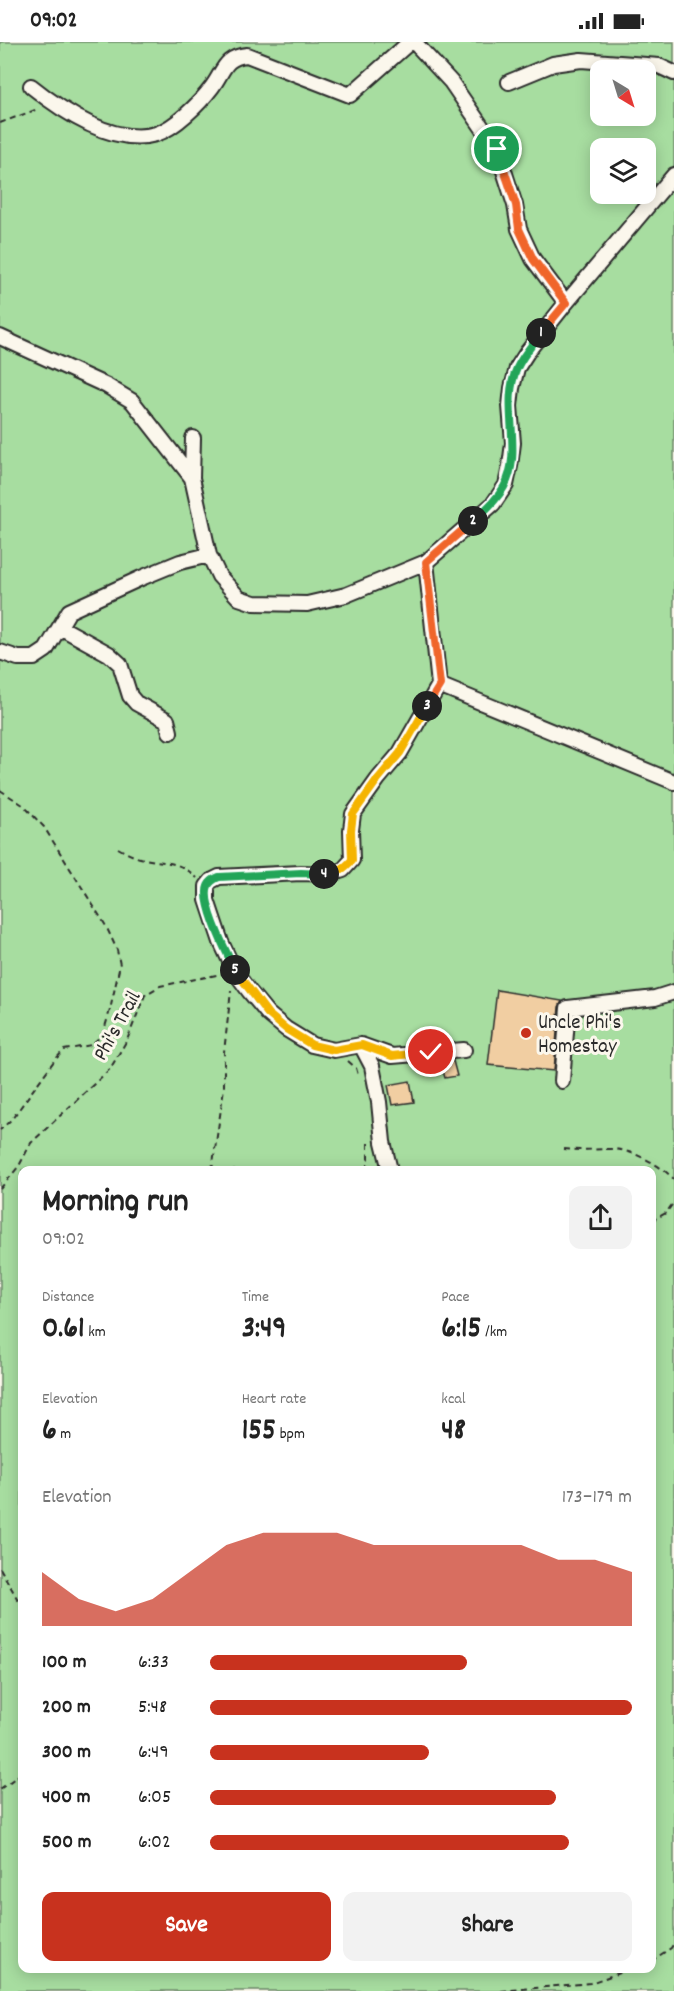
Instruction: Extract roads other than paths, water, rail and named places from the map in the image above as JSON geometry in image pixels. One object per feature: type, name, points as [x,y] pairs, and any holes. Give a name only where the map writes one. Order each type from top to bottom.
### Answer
[{"type":"street","points":[[31,86],[52,103],[98,128],[125,137],[156,134],[189,112],[212,87],[226,64],[235,56],[247,55],[350,95],[412,42],[451,82],[497,149],[516,205],[519,229],[533,259],[566,303]]},
{"type":"street","points":[[509,82],[552,64],[581,60],[659,66],[674,73]]},
{"type":"street","points":[[193,438],[192,478],[209,555],[219,576],[239,598],[265,604],[307,604],[346,595],[426,562],[493,504],[506,485],[513,443],[510,406],[517,368],[566,303],[674,175]]},
{"type":"street","points":[[0,337],[107,386],[132,401],[192,478]]},
{"type":"street","points":[[0,652],[18,658],[34,658],[46,650],[69,611],[180,562],[209,555]]},
{"type":"street","points":[[426,562],[440,685],[400,753],[353,814],[352,860],[343,870],[331,874],[301,873],[219,877],[211,881],[206,893],[221,942],[235,972],[268,1014],[286,1029],[312,1045],[334,1050],[362,1045],[392,1056],[464,1050]]},
{"type":"street","points":[[60,627],[109,654],[120,664],[130,696],[141,707],[167,720],[170,732]]},
{"type":"street","points":[[440,685],[674,782]]},
{"type":"street","points":[[562,1081],[568,1008],[655,998],[674,992]]},
{"type":"street","points":[[362,1045],[372,1066],[383,1142],[389,1166]]},
{"type":"place","name":"Uncle Phi's Homestay","points":[[526,1033]]}]
